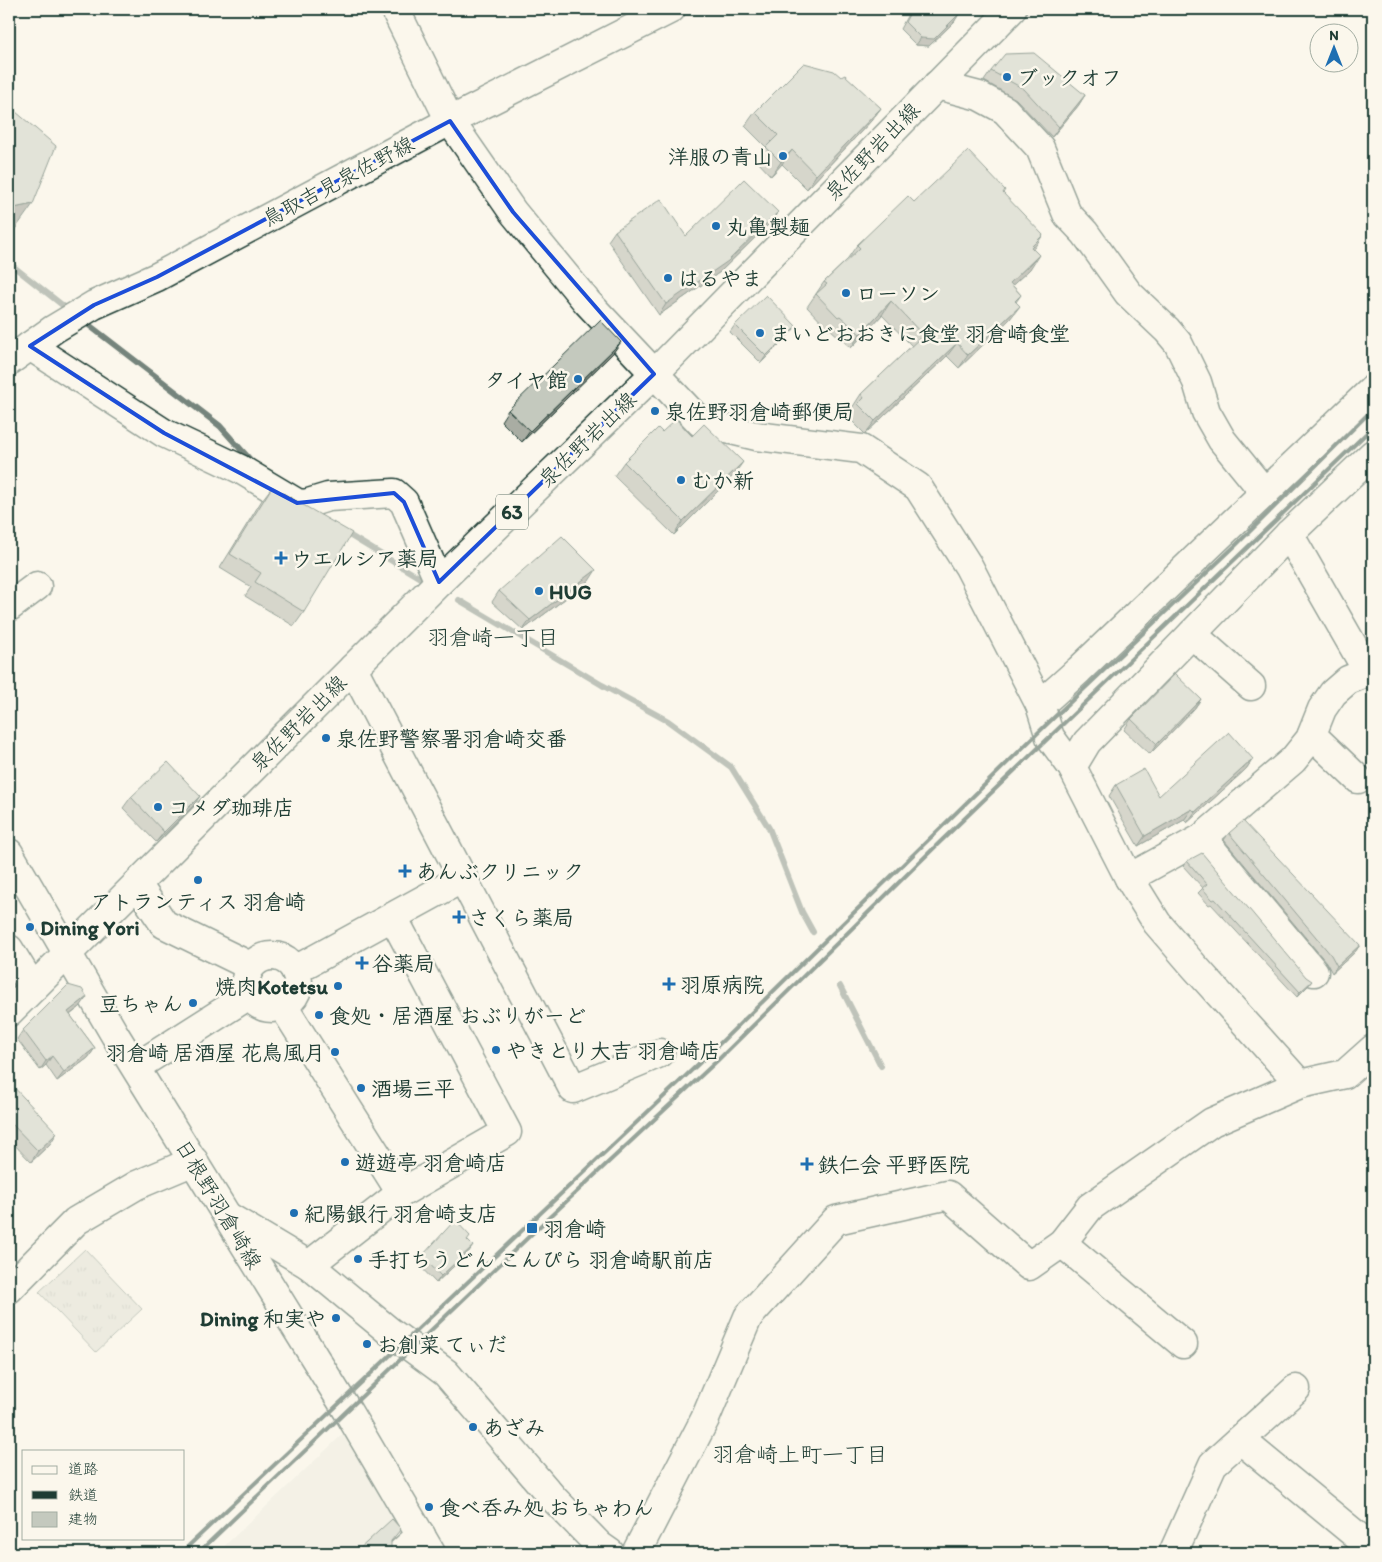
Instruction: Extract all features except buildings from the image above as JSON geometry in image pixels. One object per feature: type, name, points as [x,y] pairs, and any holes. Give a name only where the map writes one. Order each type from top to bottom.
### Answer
[{"type":"street","points":[[395,9],[450,121],[513,212],[587,302],[701,423],[756,436],[861,449],[918,487],[969,567],[1040,705],[1050,737],[1072,767],[1129,878],[1157,923],[1300,1084]]},
{"type":"street","name":"鳥取吉見泉佐野線","points":[[20,353],[94,305],[158,277],[450,121],[672,9]]},
{"type":"street","name":"泉佐野岩出線","points":[[9,1012],[439,582],[654,374],[937,85],[1005,11]]},
{"type":"street","points":[[937,85],[979,96],[1005,110],[1040,148],[1067,214],[1085,233],[1128,293],[1167,330],[1178,344],[1197,382],[1206,412],[1222,440],[1264,493]]},
{"type":"street","points":[[20,353],[164,433],[240,469],[297,502],[305,504],[328,498],[394,493],[404,502],[439,582]]},
{"type":"street","points":[[1040,705],[1373,389]]},
{"type":"street","points":[[1072,767],[1087,742],[1289,534],[1373,454]]},
{"type":"street","points":[[1129,878],[1202,838],[1293,760],[1312,735],[1322,709],[1333,693],[1348,680],[1370,671],[1289,534]]},
{"type":"street","points":[[9,607],[37,586]]},
{"type":"street","points":[[1192,634],[1251,686]]},
{"type":"street","points":[[353,668],[573,1089],[660,1053]]},
{"type":"street","points":[[1312,735],[1358,779]]},
{"type":"street","points":[[1202,838],[1314,972]]},
{"type":"street","name":"日根野羽倉崎線","points":[[9,853],[136,1067],[426,1544]]},
{"type":"street","points":[[296,970],[463,878]]},
{"type":"street","points":[[137,884],[164,924],[250,966]]},
{"type":"street","points":[[309,1266],[401,1193],[507,1132],[393,916]]},
{"type":"street","points":[[9,949],[33,988]]},
{"type":"street","points":[[265,956],[274,956],[290,963],[296,970],[298,987],[290,1002],[283,1006],[266,1008],[251,1000],[245,983],[250,966],[265,956]]},
{"type":"street","points":[[136,1067],[249,995]]},
{"type":"street","points":[[283,1006],[401,1193]]},
{"type":"street","points":[[636,1553],[704,1419],[748,1317],[836,1220],[948,1195],[1029,1266],[1062,1243],[1090,1207],[1212,1122],[1300,1084],[1345,1074],[1373,1049]]},
{"type":"street","points":[[9,1289],[76,1222],[137,1185],[194,1161]]},
{"type":"street","points":[[227,1216],[309,1266],[389,1331],[446,1373],[554,1499],[605,1550]]},
{"type":"street","points":[[1062,1243],[1183,1344]]},
{"type":"street","points":[[1173,1553],[1214,1464],[1242,1441],[1296,1389]]},
{"type":"street","points":[[1242,1441],[1373,1549]]},
{"type":"street","points":[[401,1553],[426,1544]]},
{"type":"highlighted area","points":[[450,121],[513,212],[654,374],[439,582],[404,502],[394,493],[297,503],[164,433],[30,346],[94,305],[157,277]]},
{"type":"shaded area","points":[[346,1431],[406,1532],[393,1553],[217,1553]]},
{"type":"green space","points":[[85,1249],[142,1309],[96,1352],[39,1292]]},
{"type":"waterway","points":[[9,263],[66,308]]},
{"type":"waterway","points":[[85,322],[220,426],[254,464]]},
{"type":"waterway","points":[[344,532],[420,578]]},
{"type":"waterway","points":[[459,600],[602,685],[668,721],[731,767],[769,828],[802,912],[813,932]]},
{"type":"waterway","points":[[840,986],[881,1066]]},
{"type":"railway","points":[[181,1553],[710,1053],[1045,726],[1235,546],[1373,409]]},
{"type":"railway","points":[[198,1553],[539,1227],[718,1060],[939,843],[1373,427]]},
{"type":"place","name":"ブックオフ","points":[[1007,77]]},
{"type":"place","name":"洋服の青山","points":[[783,156]]},
{"type":"place","name":"丸亀製麺","points":[[716,226]]},
{"type":"place","name":"はるやま","points":[[668,278]]},
{"type":"place","name":"ローソン","points":[[846,293]]},
{"type":"place","name":"まいどおおきに食堂 羽倉崎食堂","points":[[760,333]]},
{"type":"place","name":"タイヤ館","points":[[578,379]]},
{"type":"place","name":"泉佐野羽倉崎郵便局","points":[[655,411]]},
{"type":"place","name":"むか新","points":[[681,480]]},
{"type":"place","name":"ウエルシア薬局","points":[[281,558]]},
{"type":"place","name":"HUG","points":[[539,591]]},
{"type":"place","name":"泉佐野警察署羽倉崎交番","points":[[326,738]]},
{"type":"place","name":"コメダ珈琲店","points":[[158,807]]},
{"type":"place","name":"あんぶクリニック","points":[[405,871]]},
{"type":"place","name":"アトランティス 羽倉崎","points":[[198,880]]},
{"type":"place","name":"さくら薬局","points":[[459,917]]},
{"type":"place","name":"Dining Yori","points":[[30,927]]},
{"type":"place","name":"谷薬局","points":[[362,963]]},
{"type":"place","name":"羽原病院","points":[[669,984]]},
{"type":"place","name":"焼肉Kotetsu","points":[[338,986]]},
{"type":"place","name":"豆ちゃん","points":[[193,1003]]},
{"type":"place","name":"食処・居酒屋 おぶりがーど","points":[[319,1015]]},
{"type":"place","name":"やきとり大吉 羽倉崎店","points":[[496,1050]]},
{"type":"place","name":"羽倉崎 居酒屋 花鳥風月","points":[[335,1052]]},
{"type":"place","name":"酒場三平","points":[[361,1088]]},
{"type":"place","name":"遊遊亭 羽倉崎店","points":[[345,1162]]},
{"type":"place","name":"鉄仁会 平野医院","points":[[807,1164]]},
{"type":"place","name":"紀陽銀行 羽倉崎支店","points":[[294,1213]]},
{"type":"place","name":"羽倉崎","points":[[532,1228]]},
{"type":"place","name":"手打ちうどん こんぴら 羽倉崎駅前店","points":[[358,1259]]},
{"type":"place","name":"Dining 和実や","points":[[336,1318]]},
{"type":"place","name":"お創菜 てぃだ","points":[[367,1344]]},
{"type":"place","name":"あざみ","points":[[473,1427]]},
{"type":"place","name":"食べ呑み処 おちゃわん","points":[[429,1507]]},
{"type":"district","name":"羽倉崎一丁目","points":[[493,637]]},
{"type":"district","name":"羽倉崎上町一丁目","points":[[800,1454]]}]
